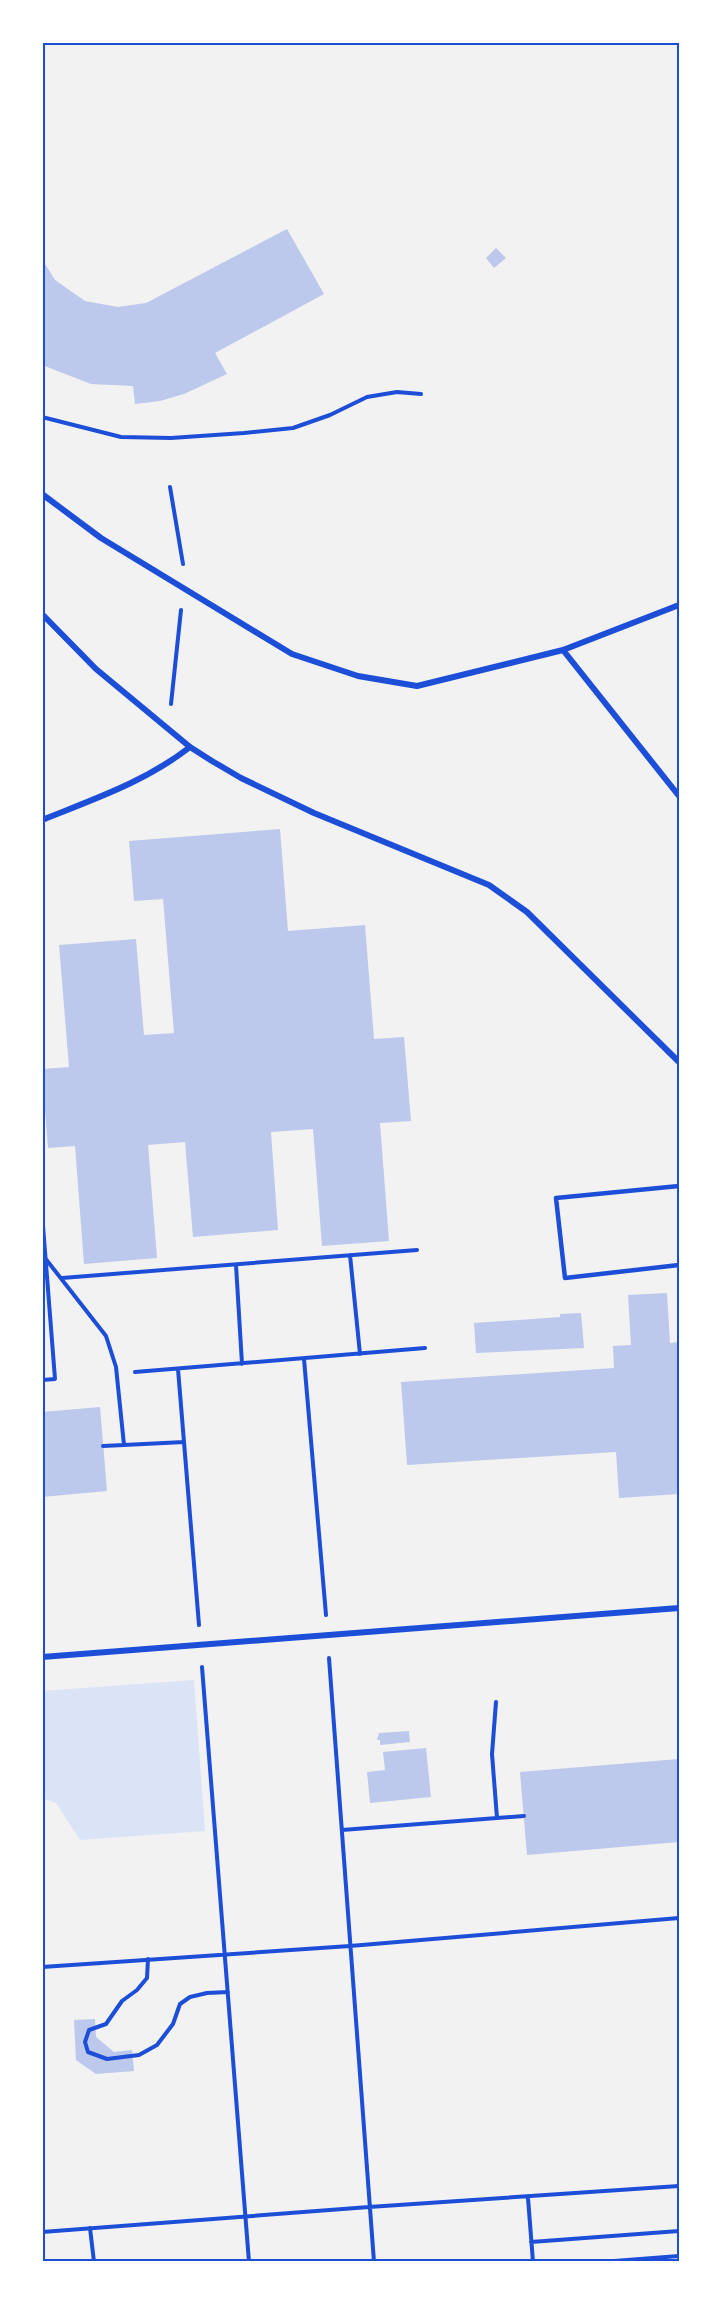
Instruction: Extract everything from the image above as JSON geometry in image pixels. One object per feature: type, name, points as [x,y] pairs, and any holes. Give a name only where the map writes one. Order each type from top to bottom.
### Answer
[{"type":"street","points":[[42,494],[101,538],[292,654],[358,676],[417,686],[563,650],[679,605]]},
{"type":"street","points":[[42,614],[96,669],[190,747],[241,778],[314,813],[489,885],[527,912],[679,1062]]},
{"type":"street","points":[[563,650],[679,796]]},
{"type":"street","points":[[42,820],[141,779],[166,765],[190,747]]},
{"type":"street","points":[[42,1657],[679,1608]]},
{"type":"lane","points":[[679,1185],[556,1198],[564,1278],[679,1265]]},
{"type":"path","points":[[42,417],[121,437],[171,438],[293,428],[330,415],[367,397],[398,392],[421,394]]},
{"type":"path","points":[[170,487],[184,574]]},
{"type":"path","points":[[171,704],[182,601]]},
{"type":"path","points":[[42,1213],[55,1378],[42,1380]]},
{"type":"path","points":[[62,1278],[417,1250]]},
{"type":"path","points":[[350,1256],[360,1354]]},
{"type":"path","points":[[45,1258],[106,1336],[116,1367],[124,1445]]},
{"type":"path","points":[[236,1265],[242,1364]]},
{"type":"path","points":[[135,1372],[425,1348]]},
{"type":"path","points":[[304,1359],[326,1619]]},
{"type":"path","points":[[178,1369],[199,1629]]},
{"type":"path","points":[[103,1446],[184,1442]]},
{"type":"path","points":[[329,1658],[374,2262]]},
{"type":"path","points":[[202,1667],[249,2262]]},
{"type":"path","points":[[496,1702],[492,1754],[497,1818]]},
{"type":"path","points":[[342,1830],[524,1816]]},
{"type":"path","points":[[42,1967],[350,1946],[679,1918]]},
{"type":"path","points":[[148,1959],[147,1978],[137,1990],[122,2001],[106,2024],[89,2030],[85,2042],[88,2052],[107,2059],[139,2055],[157,2045],[173,2024],[180,2004],[190,1997],[228,1992]]},
{"type":"path","points":[[42,2232],[679,2186]]},
{"type":"path","points":[[528,2198],[533,2262]]},
{"type":"path","points":[[90,2228],[94,2262]]},
{"type":"path","points":[[531,2242],[679,2232]]},
{"type":"path","points":[[601,2262],[679,2256]]},
{"type":"shaded area","points":[[194,1680],[205,1831],[80,1840],[56,1803],[42,1798],[42,1691]]},
{"type":"building","points":[[287,229],[324,294],[215,353],[227,374],[184,394],[160,401],[135,404],[133,386],[91,384],[42,365],[42,259],[55,280],[85,301],[118,307],[146,303]]},
{"type":"building","points":[[496,248],[506,258],[494,268],[486,258]]},
{"type":"building","points":[[280,829],[288,931],[365,925],[374,1039],[404,1037],[411,1121],[380,1123],[389,1241],[322,1246],[313,1129],[271,1132],[278,1230],[193,1237],[185,1142],[148,1145],[157,1258],[84,1264],[75,1146],[48,1148],[42,1069],[69,1067],[59,945],[136,939],[144,1035],[174,1033],[163,899],[134,901],[129,841]]},
{"type":"building","points":[[667,1293],[670,1343],[679,1342],[679,1494],[619,1498],[616,1452],[407,1465],[401,1382],[614,1368],[613,1346],[631,1345],[628,1295]]},
{"type":"building","points":[[581,1313],[584,1348],[476,1353],[474,1323],[560,1317],[560,1314]]},
{"type":"building","points":[[100,1407],[107,1491],[42,1497],[42,1412]]},
{"type":"building","points":[[409,1731],[410,1742],[380,1745],[380,1740],[377,1740],[379,1733]]},
{"type":"building","points":[[426,1748],[431,1797],[370,1803],[367,1772],[385,1770],[383,1752]]},
{"type":"building","points":[[679,1759],[679,1842],[527,1855],[520,1772]]},
{"type":"building","points":[[95,2019],[96,2037],[114,2052],[132,2050],[134,2071],[96,2074],[76,2060],[74,2020]]}]
